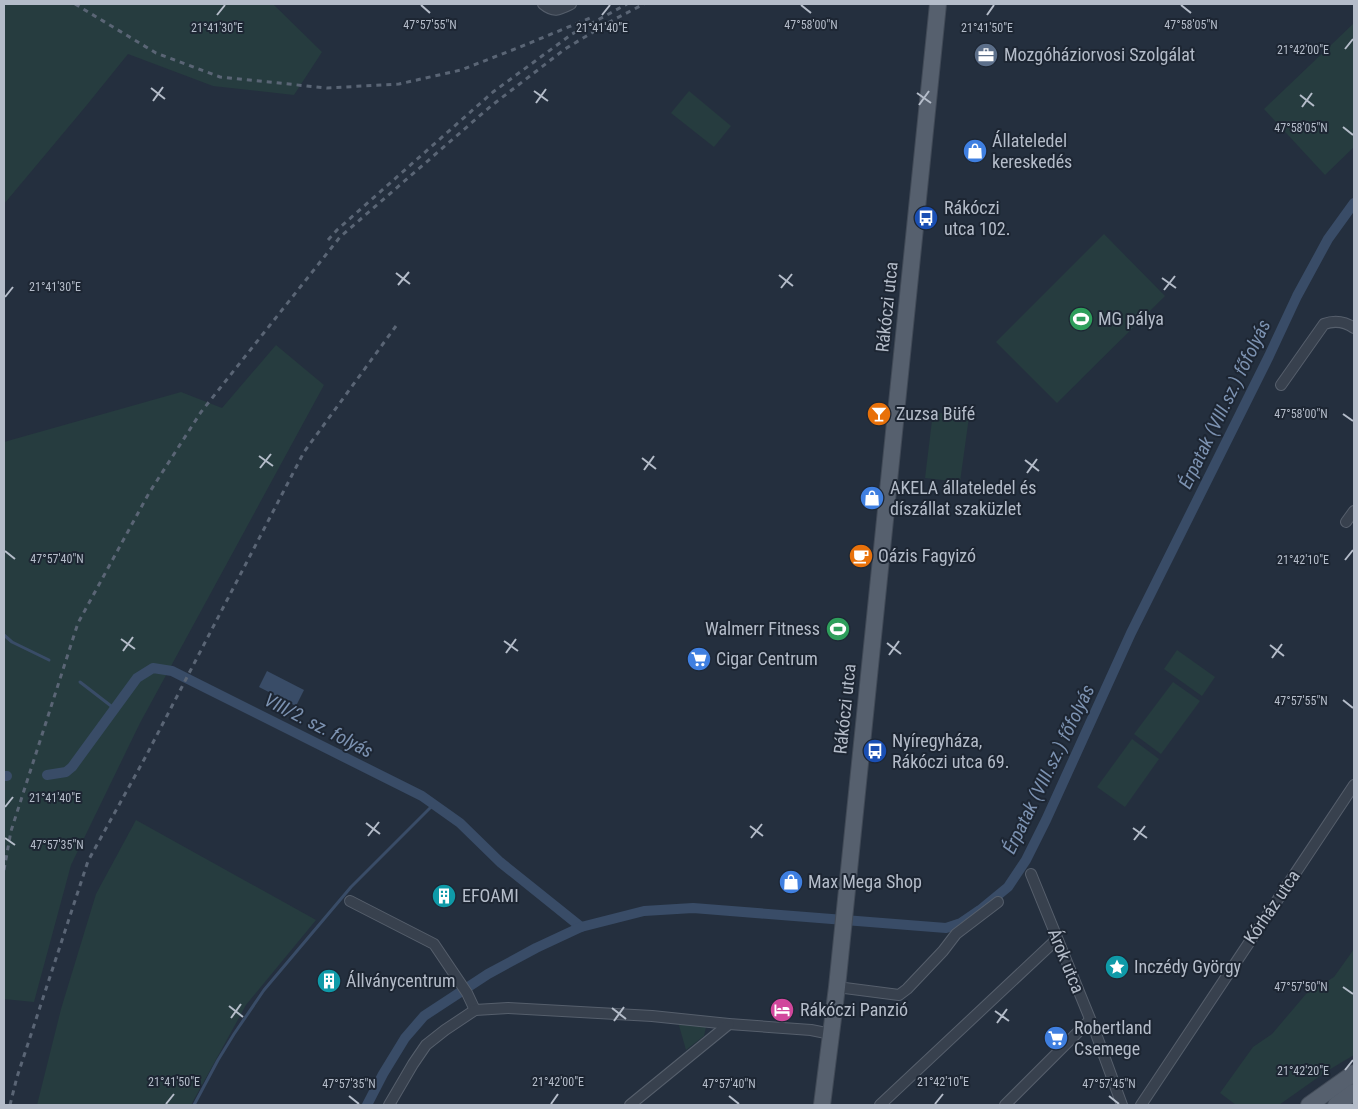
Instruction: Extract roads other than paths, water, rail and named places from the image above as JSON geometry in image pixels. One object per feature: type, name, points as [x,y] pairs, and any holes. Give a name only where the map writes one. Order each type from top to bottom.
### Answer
[{"type":"main road","name":"Rákóczi utca","points":[[822,1105],[837,987],[842,923],[938,4]]},
{"type":"main road","points":[[1309,1105],[1354,1073]]},
{"type":"main road","points":[[1336,1105],[1354,1092]]},
{"type":"street","points":[[543,4],[548,8],[558,10],[571,4]]},
{"type":"street","points":[[1281,385],[1324,324],[1334,320],[1349,324],[1354,328]]},
{"type":"street","points":[[1346,522],[1354,511]]},
{"type":"street","name":"Kórház utca","points":[[1141,1105],[1354,785]]},
{"type":"street","name":"Árok utca","points":[[1031,874],[1122,1105]]},
{"type":"street","points":[[350,901],[434,944],[467,993],[476,1010]]},
{"type":"street","points":[[837,987],[899,995],[943,951],[956,934],[998,902]]},
{"type":"street","points":[[880,1105],[1057,939]]},
{"type":"street","points":[[389,1105],[426,1045],[476,1010],[508,1008],[652,1016],[811,1030],[831,1034]]},
{"type":"street","points":[[1004,1105],[1090,1020]]},
{"type":"street","points":[[630,1105],[729,1024]]},
{"type":"water","points":[[267,671],[304,690],[296,706],[259,687]]},
{"type":"waterway","name":"Érpatak (VIII.sz.) főfolyás","points":[[367,1105],[405,1038],[424,1016],[488,974],[536,948],[581,927],[644,911],[693,908],[946,928],[961,923],[1008,887],[1026,860],[1046,820],[1131,633],[1297,296],[1328,239],[1354,203]]},
{"type":"waterway","points":[[4,635],[12,642],[49,660]]},
{"type":"waterway","name":"VIII/2. sz. folyás","points":[[47,775],[66,772],[72,767],[137,678],[153,668],[172,671],[422,796],[460,823],[500,862],[581,927]]},
{"type":"waterway","points":[[80,682],[115,709]]},
{"type":"waterway","points":[[194,1105],[218,1060],[264,990],[351,887],[434,804]]},
{"type":"railway","points":[[75,4],[156,53],[220,77],[327,88],[399,84],[461,70],[590,18]]},
{"type":"railway","points":[[328,240],[493,92],[572,34],[627,4]]},
{"type":"railway","points":[[4,870],[11,831],[78,623],[149,493],[201,412],[340,237],[491,106],[565,49],[644,4]]},
{"type":"railway","points":[[10,1105],[17,1077],[88,861],[146,756],[304,452],[396,326]]},
{"type":"place","name":"Mozgóháziorvosi Szolgálat","points":[[986,55]]},
{"type":"place","name":"Állateledel kereskedés","points":[[975,151]]},
{"type":"place","name":"Rákóczi utca 102.","points":[[926,218]]},
{"type":"place","name":"MG pálya","points":[[1081,319]]},
{"type":"place","name":"Zuzsa Büfé","points":[[879,414]]},
{"type":"place","name":"AKELA állateledel és díszállat szaküzlet","points":[[872,498]]},
{"type":"place","name":"Oázis Fagyizó","points":[[861,556]]},
{"type":"place","name":"Walmerr Fitness","points":[[838,629]]},
{"type":"place","name":"Cigar Centrum","points":[[699,659]]},
{"type":"place","name":"Nyíregyháza, Rákóczi utca 69.","points":[[875,751]]},
{"type":"place","name":"Max Mega Shop","points":[[791,882]]},
{"type":"place","name":"EFOAMI","points":[[444,896]]},
{"type":"place","name":"Inczédy György","points":[[1117,967]]},
{"type":"place","name":"Állványcentrum","points":[[329,981]]},
{"type":"place","name":"Rákóczi Panzió","points":[[782,1010]]},
{"type":"place","name":"Robertland Csemege","points":[[1056,1038]]}]
